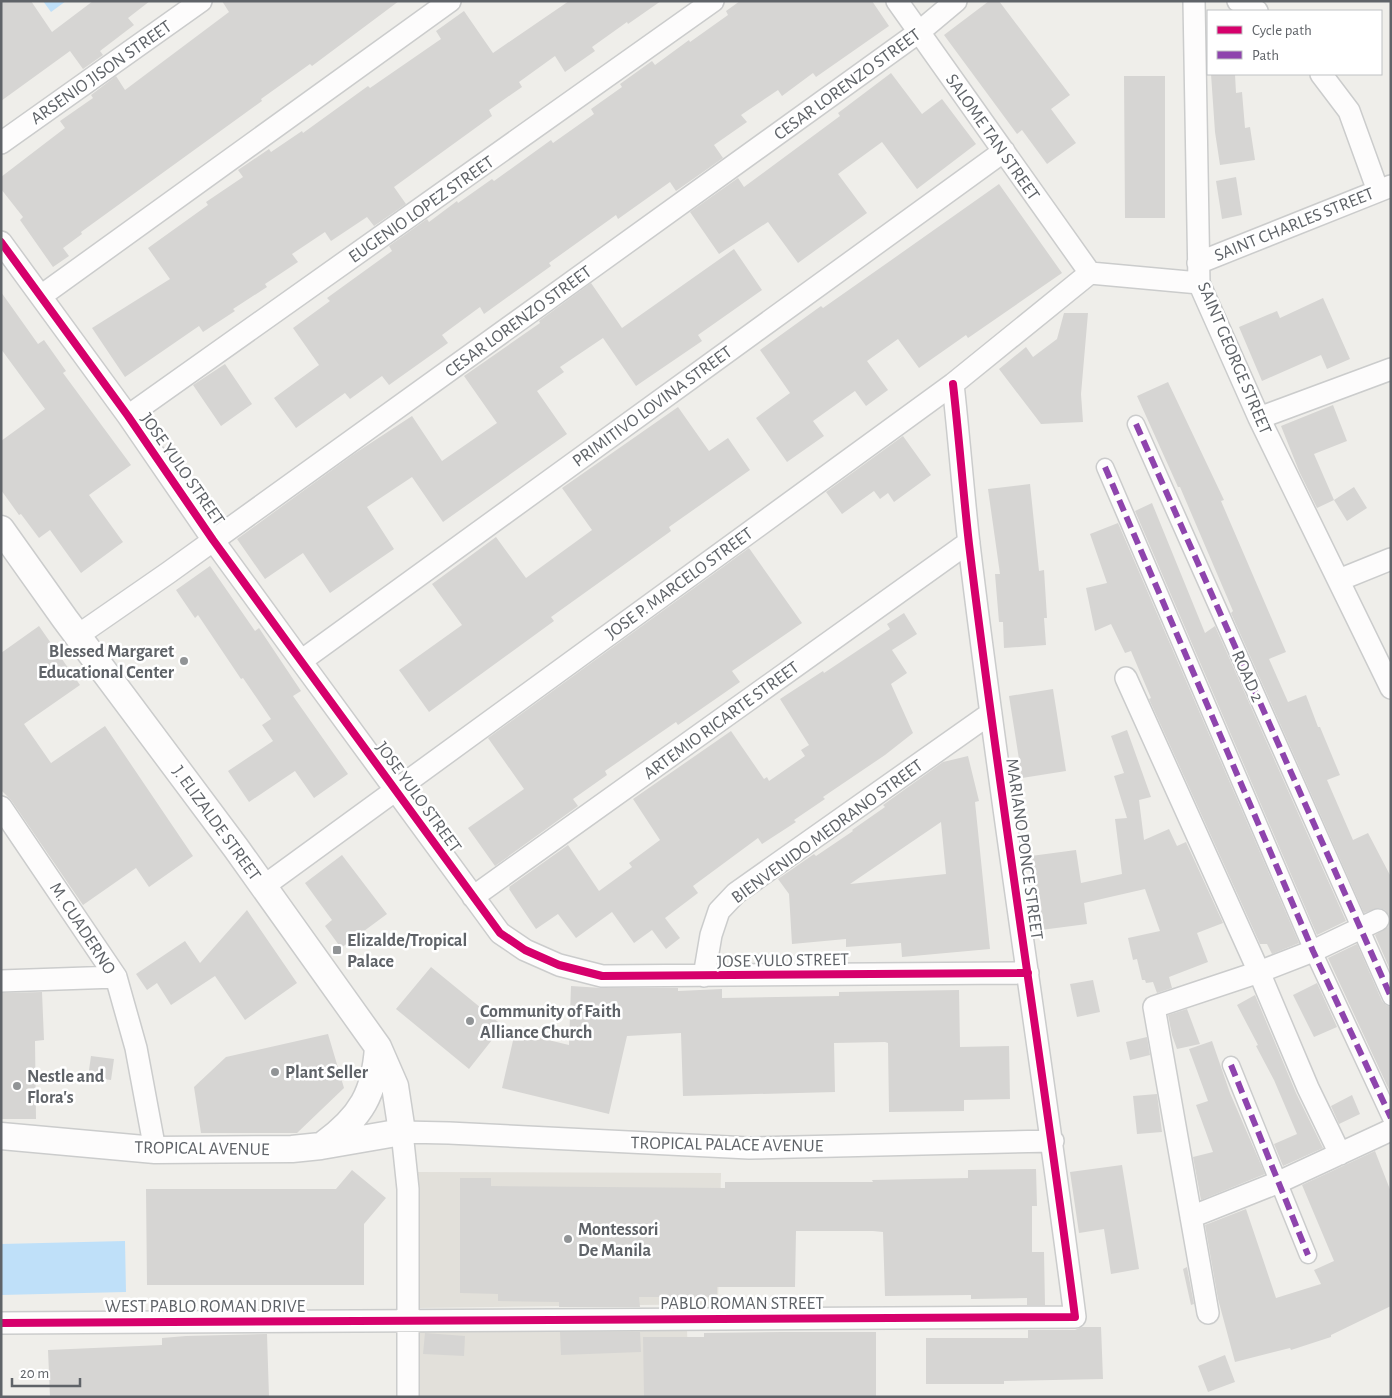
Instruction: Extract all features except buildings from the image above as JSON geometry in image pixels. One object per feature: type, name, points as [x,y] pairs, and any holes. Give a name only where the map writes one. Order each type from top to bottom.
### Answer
[{"type":"street","name":"ARSENIO JISON STREET","points":[[1,142],[200,1]]},
{"type":"street","points":[[41,296],[450,1]]},
{"type":"street","name":"EUGENIO LOPEZ STREET","points":[[128,416],[713,1]]},
{"type":"street","name":"SALOME TAN STREET","points":[[897,1],[1090,273]]},
{"type":"street","name":"CESAR LORENZO STREET","points":[[77,636],[214,540],[919,32],[956,1]]},
{"type":"street","name":"SAINT GEORGE STREET","points":[[1194,1],[1199,273],[1259,418],[1391,688]]},
{"type":"street","points":[[1238,1],[1255,10]]},
{"type":"street","points":[[1322,75],[1349,111],[1384,188]]},
{"type":"street","name":"PRIMITIVO LOVINA STREET","points":[[301,661],[1004,152]]},
{"type":"street","name":"SAINT CHARLES STREET","points":[[1199,273],[1384,188]]},
{"type":"street","name":"JOSE YULO STREET","points":[[1,242],[128,416],[301,661],[473,897],[500,932],[525,950],[559,965],[602,976],[1028,973]]},
{"type":"street","points":[[1090,273],[1199,273]]},
{"type":"street","name":"JOSE P. MARCELO STREET","points":[[264,886],[953,384],[1090,273]]},
{"type":"street","points":[[1259,418],[1391,369]]},
{"type":"street","name":"MARIANO PONCE STREET","points":[[953,384],[969,542],[991,713],[1053,1141],[1076,1317]]},
{"type":"street","name":"ROAD 2","points":[[1136,424],[1368,924],[1391,998]]},
{"type":"street","points":[[1105,467],[1390,1131],[1279,1182],[1191,1217]]},
{"type":"street","name":"J. ELIZALDE STREET","points":[[1,528],[77,636],[264,886],[378,1047],[395,1086],[402,1132]]},
{"type":"street","name":"ARTEMIO RICARTE STREET","points":[[473,897],[969,542]]},
{"type":"street","points":[[1339,580],[1391,559]]},
{"type":"street","points":[[1126,678],[1259,972],[1308,1088],[1340,1154]]},
{"type":"street","name":"BIENVENIDO MEDRANO STREET","points":[[704,976],[711,935],[719,911],[736,893],[991,713]]},
{"type":"street","name":"M. CUADERNO","points":[[1,807],[9,828],[116,977],[136,1048],[156,1150]]},
{"type":"street","points":[[1208,1313],[1154,1007],[1259,972],[1313,950],[1368,924]]},
{"type":"street","points":[[1,981],[116,977]]},
{"type":"street","points":[[321,1146],[345,1128],[359,1113],[374,1078],[378,1047]]},
{"type":"street","points":[[1231,1065],[1308,1255]]},
{"type":"street","points":[[402,1132],[408,1189],[408,1397]]},
{"type":"street","name":"TROPICAL PALACE AVENUE","points":[[402,1132],[750,1148],[1053,1141]]},
{"type":"street","name":"TROPICAL AVENUE","points":[[1,1136],[156,1150],[292,1149],[402,1132]]},
{"type":"street","name":"PABLO ROMAN STREET","points":[[409,1320],[1076,1317]]},
{"type":"street","name":"WEST PABLO ROMAN DRIVE","points":[[1,1323],[409,1320]]},
{"type":"shaded area","name":"Montessori De Manila","points":[[415,1172],[721,1173],[718,1304],[416,1308]]},
{"type":"shaded area","points":[[418,1328],[687,1329],[689,1397],[420,1397]]},
{"type":"water","points":[[43,1],[66,1],[51,12]]},
{"type":"water","points":[[125,1241],[126,1292],[1,1295],[1,1244]]},
{"type":"marked path","points":[[1136,424],[1391,997]]},
{"type":"marked path","points":[[1105,467],[1313,951],[1391,1118]]},
{"type":"marked path","points":[[1231,1065],[1308,1255]]},
{"type":"cycle path","points":[[1,242],[128,416],[213,540],[500,933],[525,950],[559,965],[602,976],[1028,973]]},
{"type":"cycle path","points":[[1,1323],[1075,1317],[981,641],[953,384]]},
{"type":"place","name":"Blessed Margaret Educational Center","points":[[184,661]]},
{"type":"place","name":"Elizalde/Tropical Palace","points":[[337,950]]},
{"type":"place","name":"Community of Faith Alliance Church","points":[[470,1021]]},
{"type":"place","name":"Plant Seller","points":[[275,1072]]},
{"type":"place","name":"Nestle and Flora's","points":[[17,1086]]},
{"type":"place","name":"Montessori De Manila","points":[[568,1239]]}]
